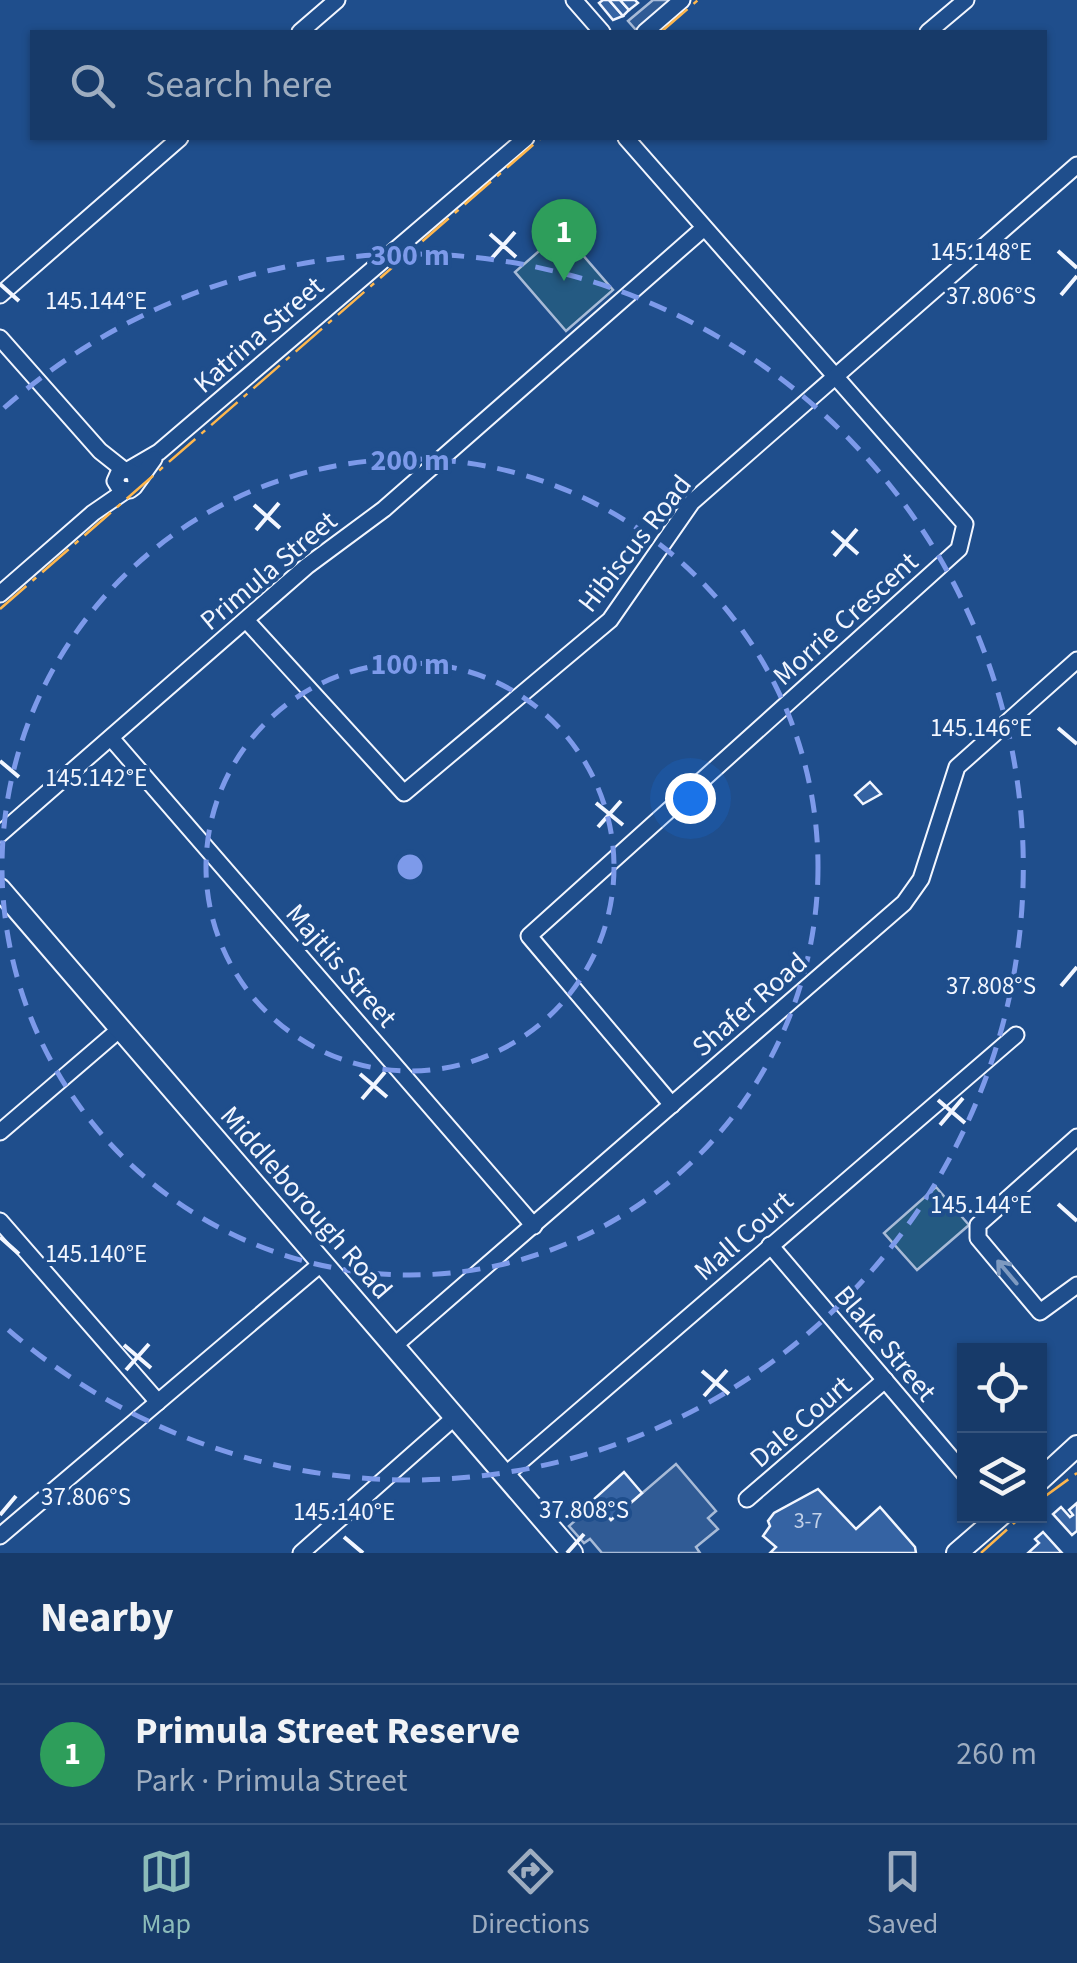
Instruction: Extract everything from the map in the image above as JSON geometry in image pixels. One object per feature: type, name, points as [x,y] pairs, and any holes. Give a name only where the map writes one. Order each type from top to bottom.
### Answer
[{"type":"main road","name":"Middleborough Road","points":[[0,889],[572,1553]]},
{"type":"main road","points":[[1047,1474],[1077,1447]]},
{"type":"main road","points":[[957,1553],[992,1523]]},
{"type":"street","points":[[302,30],[337,0]]},
{"type":"street","points":[[574,0],[600,30]]},
{"type":"street","points":[[647,30],[682,0]]},
{"type":"street","points":[[930,30],[966,0]]},
{"type":"street","points":[[0,295],[178,140]]},
{"type":"street","name":"Katrina Street","points":[[0,594],[93,514],[124,479],[524,140]]},
{"type":"street","name":"Morrie Crescent","points":[[628,140],[964,524],[959,549],[529,936],[672,1104]]},
{"type":"street","name":"Hibiscus Road","points":[[246,620],[404,793],[610,620],[692,502],[1077,165]]},
{"type":"street","name":"Primula Street","points":[[0,834],[307,566],[384,509],[704,228]]},
{"type":"street","points":[[0,338],[124,479]]},
{"type":"street","name":"Shafer Road","points":[[395,1345],[904,903],[921,878],[957,767],[1077,660]]},
{"type":"street","name":"Majtlis Street","points":[[111,738],[534,1226]]},
{"type":"street","points":[[0,1132],[120,1029]]},
{"type":"street","name":"Mall Court","points":[[505,1475],[1016,1035]]},
{"type":"street","points":[[1077,1138],[978,1226],[978,1238],[1040,1312],[1077,1285]]},
{"type":"street","points":[[0,1221],[158,1402]]},
{"type":"street","name":"Blake Street","points":[[770,1245],[957,1465]]},
{"type":"street","points":[[0,1536],[323,1262]]},
{"type":"street","name":"Dale Court","points":[[747,1500],[885,1380]]},
{"type":"street","points":[[301,1553],[455,1416]]},
{"type":"shaded area","points":[[653,0],[671,0],[636,30],[628,21]]},
{"type":"shaded area","points":[[562,231],[613,290],[566,331],[515,272]]},
{"type":"shaded area","points":[[936,1187],[969,1225],[917,1270],[884,1233]]},
{"type":"shaded area","points":[[676,1464],[716,1511],[708,1518],[718,1529],[696,1547],[700,1553],[602,1553],[590,1539],[584,1543],[569,1526],[595,1503],[611,1520]]},
{"type":"building","points":[[609,0],[623,16],[613,20],[599,3]]},
{"type":"building","points":[[609,0],[620,0],[629,10],[623,16]]},
{"type":"building","points":[[620,0],[635,0],[638,3],[629,10]]},
{"type":"building","points":[[870,782],[881,794],[863,804],[855,795]]},
{"type":"building","points":[[624,1472],[642,1493],[611,1520],[593,1500]]},
{"type":"building","points":[[818,1489],[856,1529],[880,1507],[916,1553],[770,1553],[776,1547],[763,1536],[774,1513]]},
{"type":"building","points":[[1077,1503],[1077,1531],[1072,1535],[1053,1514],[1061,1507],[1070,1517],[1073,1515],[1069,1510]]},
{"type":"building","points":[[1043,1532],[1062,1553],[1028,1553],[1039,1543],[1035,1539]]},
{"type":"power","points":[[663,30],[698,0]]},
{"type":"power","points":[[0,609],[539,140]]},
{"type":"power","points":[[1047,1495],[1077,1473]]},
{"type":"power","points":[[981,1553],[1014,1523]]},
{"type":"place","name":"Primula Street Reserve","points":[[564,281]]}]
